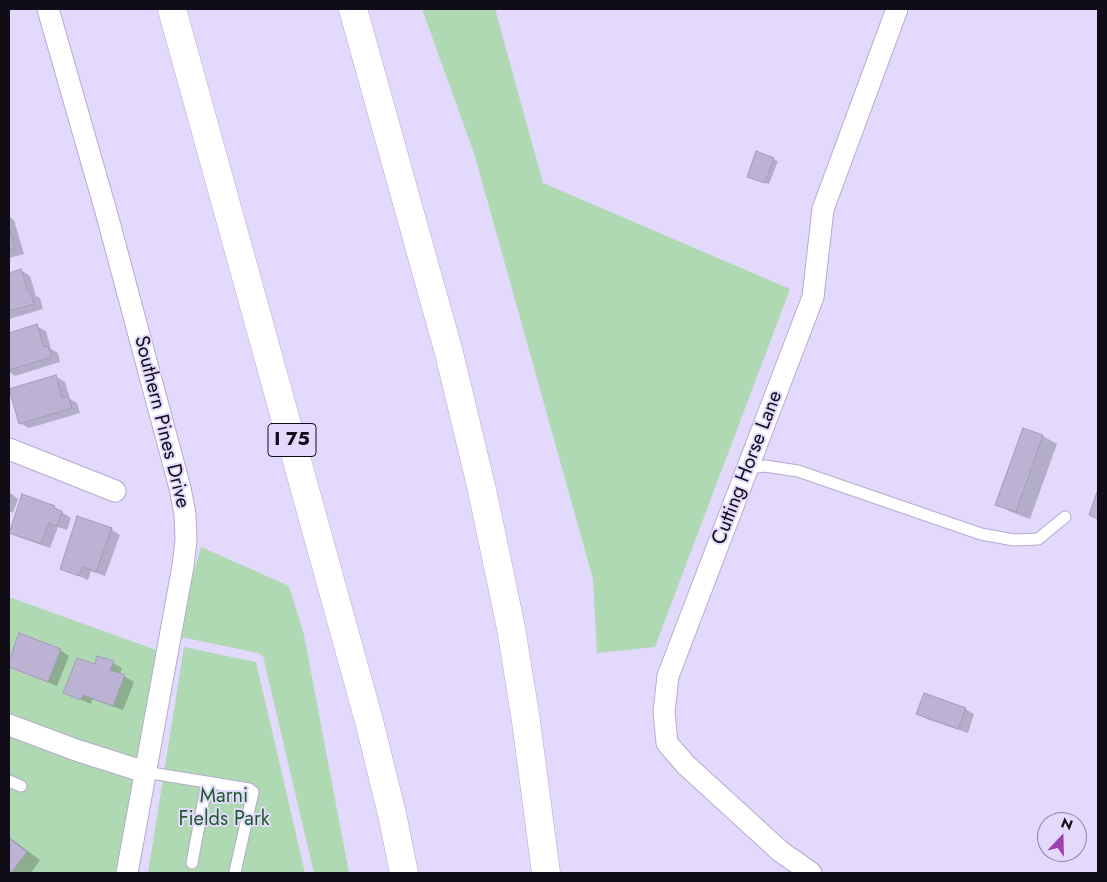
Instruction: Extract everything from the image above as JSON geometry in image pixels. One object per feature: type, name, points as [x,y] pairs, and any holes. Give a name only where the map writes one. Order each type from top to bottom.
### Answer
[{"type":"highway","name":"I 75","points":[[172,9],[369,722],[392,814],[404,873]]},
{"type":"highway","points":[[354,9],[449,353],[482,490],[511,628],[525,712],[546,873]]},
{"type":"street","name":"Southern Pines Drive","points":[[48,9],[110,224],[180,488],[185,514],[186,540],[182,566],[127,873]]},
{"type":"street","name":"Cutting Horse Lane","points":[[811,873],[780,852],[686,765],[667,743],[664,712],[668,676],[813,296],[823,209],[897,9]]},
{"type":"street","points":[[9,449],[115,491]]},
{"type":"street","points":[[9,725],[76,750],[145,772]]},
{"type":"lane","points":[[748,468],[765,466],[798,471],[980,534],[1014,540],[1038,539],[1065,517]]},
{"type":"lane","points":[[145,772],[249,789],[252,792],[235,872]]},
{"type":"lane","points":[[9,781],[21,786]]},
{"type":"lane","points":[[192,863],[207,782]]},
{"type":"green space","points":[[422,9],[495,9],[543,183],[790,289],[655,647],[597,653],[593,579],[474,153]]},
{"type":"green space","points":[[201,547],[289,586],[304,635],[349,873],[314,873],[263,656],[258,653],[186,638],[181,639],[175,646],[139,873],[9,873],[9,597],[170,655]]},
{"type":"green space","name":"Marni Fields Park","points":[[184,647],[256,662],[305,873],[148,873]]},
{"type":"building","points":[[756,151],[774,158],[765,183],[747,177]]},
{"type":"building","points":[[9,227],[15,249],[9,250]]},
{"type":"building","points":[[21,269],[34,304],[9,311],[9,273]]},
{"type":"building","points":[[37,324],[44,347],[48,346],[52,357],[9,370],[9,333]]},
{"type":"building","points":[[56,375],[62,398],[68,396],[72,408],[19,424],[9,389]]},
{"type":"building","points":[[1023,428],[1043,435],[1016,512],[995,505]]},
{"type":"building","points":[[1098,489],[1098,519],[1089,515]]},
{"type":"building","points":[[22,494],[55,506],[54,508],[62,511],[57,526],[49,523],[41,544],[9,533]]},
{"type":"building","points":[[77,516],[112,528],[96,572],[82,567],[79,576],[60,569]]},
{"type":"building","points":[[19,633],[61,649],[48,682],[9,667],[9,661]]},
{"type":"building","points":[[97,656],[114,661],[110,670],[125,675],[113,706],[83,695],[81,700],[63,693],[77,658],[95,664]]},
{"type":"building","points":[[924,693],[966,708],[958,729],[916,714]]},
{"type":"building","points":[[9,838],[27,852],[11,873],[9,873]]}]
